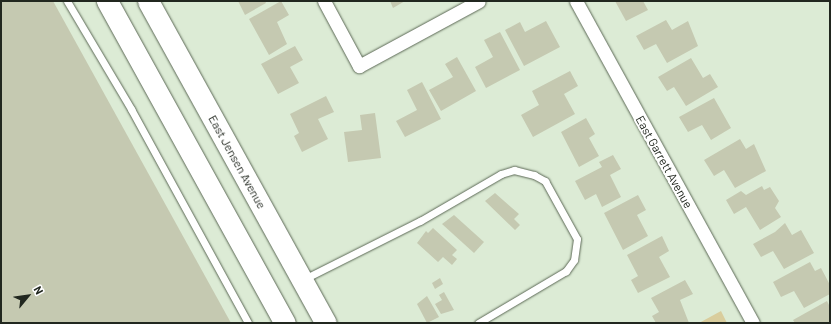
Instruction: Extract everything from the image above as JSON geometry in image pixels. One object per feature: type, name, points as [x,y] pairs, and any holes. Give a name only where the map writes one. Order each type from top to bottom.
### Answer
[{"type":"main road","points":[[107,1],[285,323]]},
{"type":"main road","name":"East Jensen Avenue","points":[[148,1],[326,323]]},
{"type":"street","points":[[324,1],[360,66],[480,1]]},
{"type":"street","name":"East Garrett Avenue","points":[[576,1],[753,323]]},
{"type":"lane","points":[[67,1],[131,109],[248,323]]},
{"type":"lane","points":[[303,280],[420,221],[501,174],[514,170],[534,174],[545,181],[577,239],[574,260],[566,271],[478,323]]},
{"type":"shaded area","points":[[721,311],[727,323],[699,323]]},
{"type":"building","points":[[1,1],[53,1],[231,323],[1,323]]},
{"type":"building","points":[[238,1],[265,1],[266,3],[245,15]]},
{"type":"building","points":[[281,1],[289,15],[277,22],[287,44],[269,55],[249,19]]},
{"type":"building","points":[[390,1],[405,1],[393,8]]},
{"type":"building","points":[[615,1],[643,1],[648,10],[626,21]]},
{"type":"building","points":[[666,20],[672,30],[688,21],[698,46],[667,63],[656,44],[644,50],[636,36]]},
{"type":"building","points":[[546,21],[560,47],[524,66],[505,30],[520,22],[525,32]]},
{"type":"building","points":[[500,32],[520,70],[486,88],[475,67],[493,57],[484,40]]},
{"type":"building","points":[[295,46],[303,60],[290,67],[299,83],[278,94],[261,64]]},
{"type":"building","points":[[457,57],[476,91],[441,111],[429,90],[453,77],[445,64]]},
{"type":"building","points":[[691,58],[703,78],[710,74],[718,87],[686,106],[674,87],[667,91],[658,77]]},
{"type":"building","points":[[570,71],[578,86],[564,94],[575,114],[533,137],[521,115],[539,105],[532,91]]},
{"type":"building","points":[[422,82],[441,119],[405,137],[396,121],[417,110],[407,90]]},
{"type":"building","points":[[326,96],[334,112],[318,119],[328,139],[302,152],[294,136],[299,133],[290,114]]},
{"type":"building","points":[[714,98],[731,128],[711,140],[702,125],[688,132],[679,117]]},
{"type":"building","points":[[375,113],[381,158],[348,162],[344,132],[362,130],[360,115]]},
{"type":"building","points":[[586,118],[595,134],[589,138],[599,156],[579,167],[561,132]]},
{"type":"building","points":[[740,139],[746,149],[754,144],[766,171],[735,188],[724,170],[714,176],[704,160]]},
{"type":"building","points":[[613,155],[621,169],[610,175],[621,197],[602,207],[596,194],[585,200],[575,181],[602,167],[599,162]]},
{"type":"building","points":[[762,186],[764,190],[770,187],[779,201],[775,208],[781,217],[760,230],[746,207],[734,214],[726,200],[741,191],[746,195]]},
{"type":"building","points":[[495,193],[519,214],[514,219],[520,225],[515,230],[485,201]]},
{"type":"building","points":[[638,195],[646,210],[637,215],[648,236],[623,250],[604,213]]},
{"type":"building","points":[[454,215],[484,242],[474,253],[442,224]]},
{"type":"building","points":[[785,223],[792,235],[801,230],[814,253],[784,269],[773,251],[761,257],[753,244],[775,232]]},
{"type":"building","points":[[433,228],[457,250],[452,255],[457,259],[452,265],[443,257],[438,262],[417,243],[426,231],[428,233]]},
{"type":"building","points":[[662,236],[669,251],[659,257],[670,277],[638,293],[631,280],[638,276],[627,255]]},
{"type":"building","points":[[810,262],[815,271],[821,268],[830,285],[830,294],[804,308],[794,291],[781,297],[773,282]]},
{"type":"building","points":[[440,278],[443,284],[435,289],[432,283]]},
{"type":"building","points":[[685,280],[693,294],[680,300],[689,323],[656,323],[652,316],[659,312],[651,298]]},
{"type":"building","points":[[444,292],[454,310],[441,314],[435,304],[442,300],[439,295]]},
{"type":"building","points":[[427,296],[439,317],[427,323],[417,304]]},
{"type":"building","points":[[827,301],[830,307],[830,323],[795,323],[793,320]]}]
